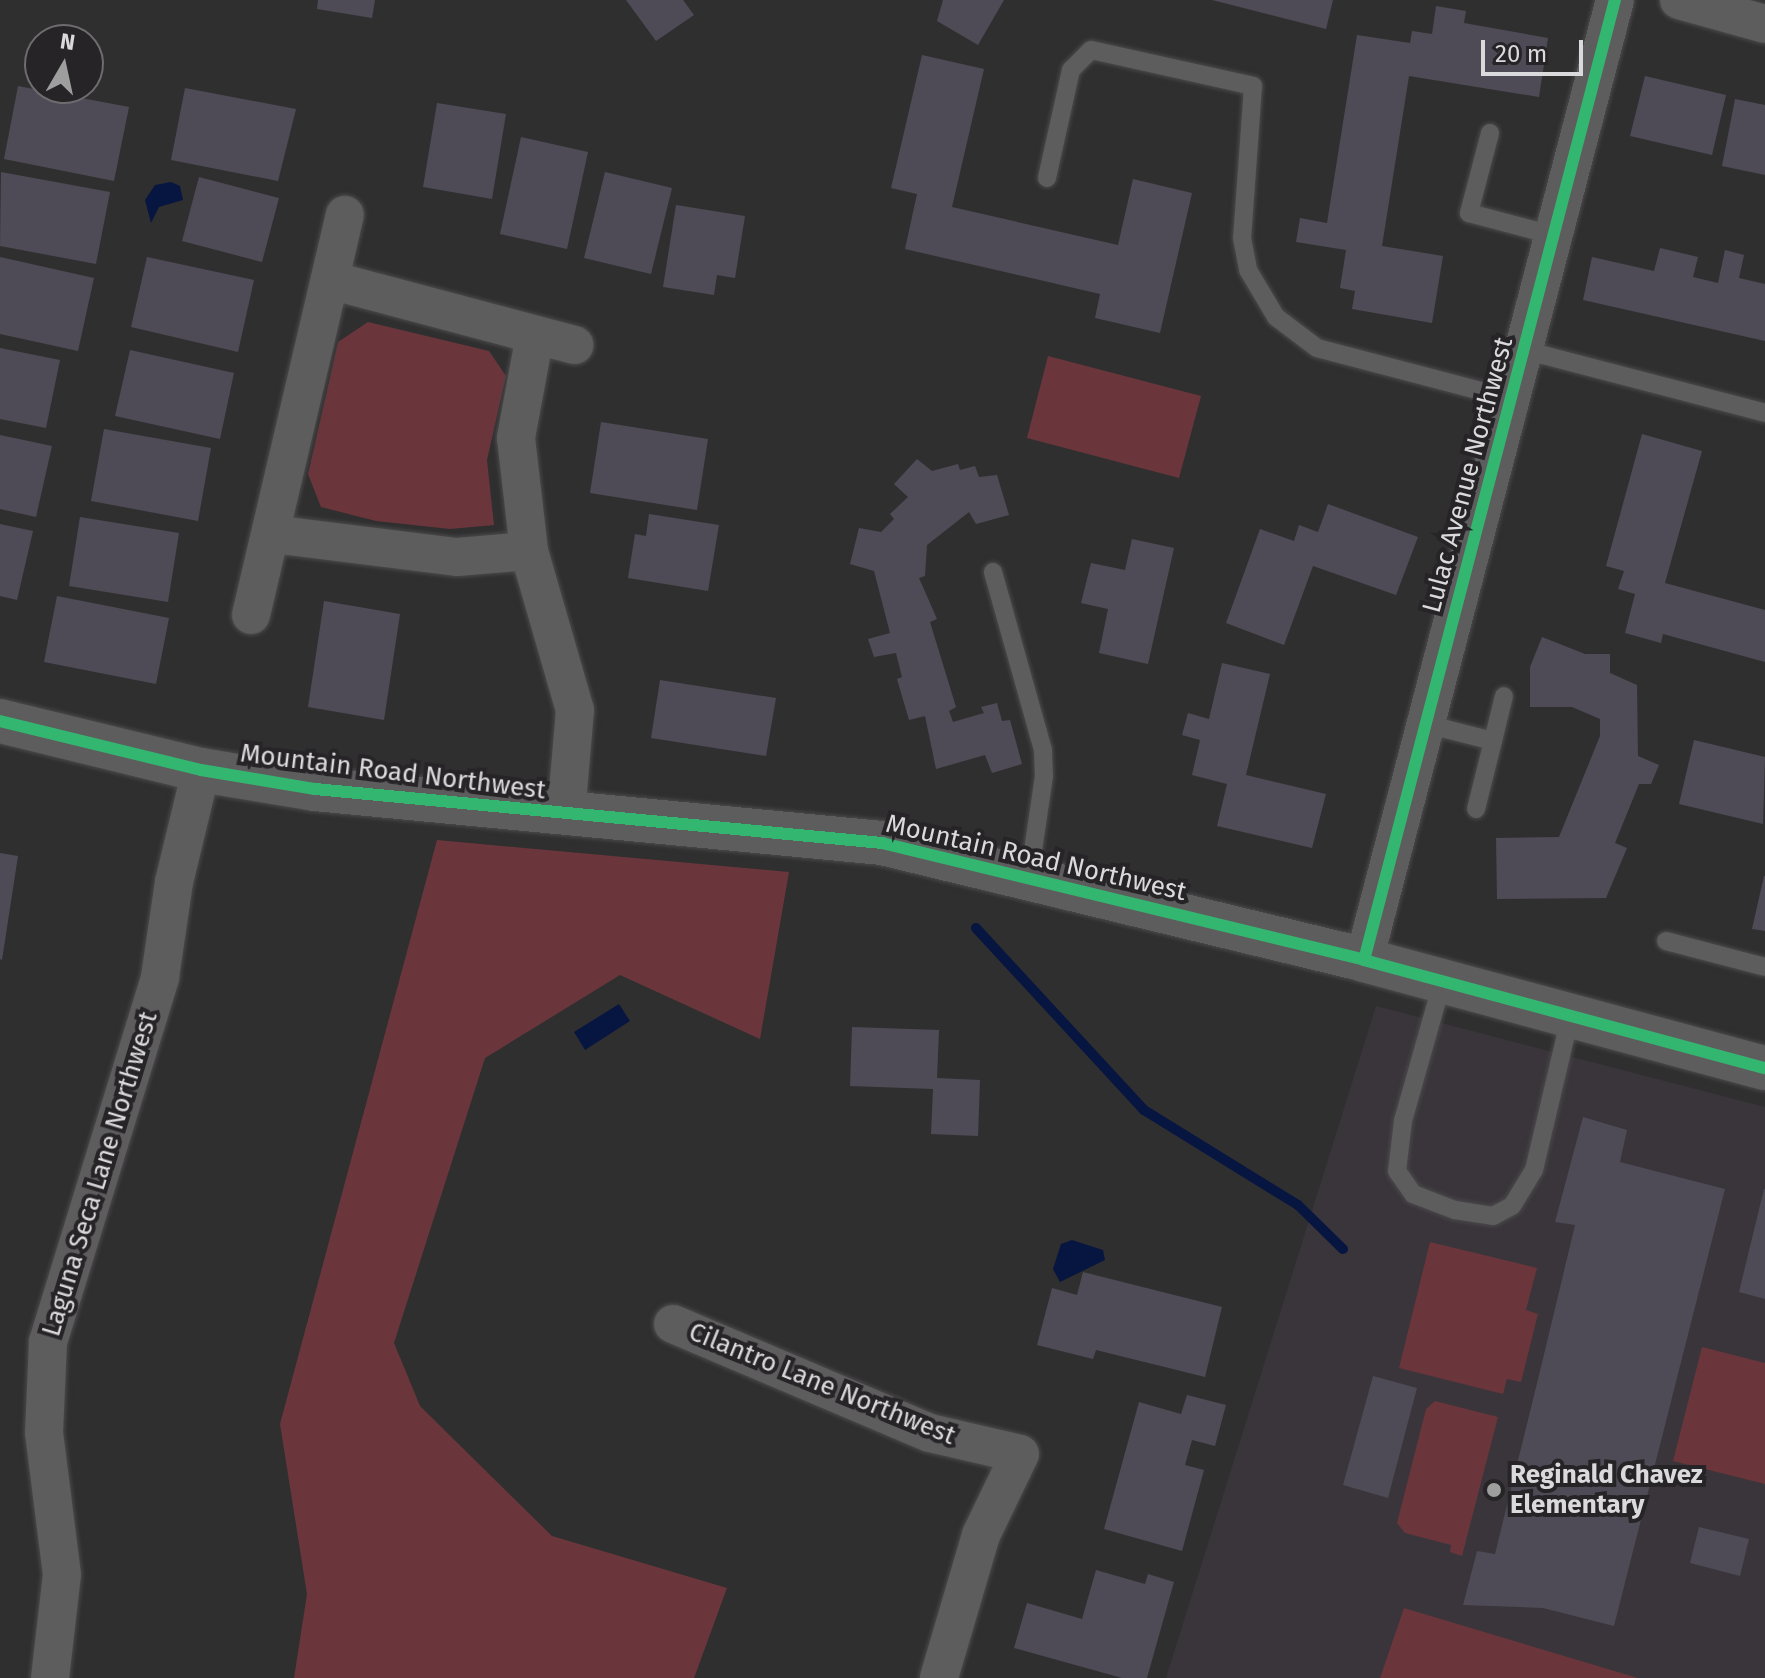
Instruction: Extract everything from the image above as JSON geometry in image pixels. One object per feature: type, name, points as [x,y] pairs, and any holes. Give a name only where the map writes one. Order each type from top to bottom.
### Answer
[{"type":"street","name":"Lulac Avenue Northwest","points":[[1364,960],[1615,0]]},
{"type":"street","points":[[1679,0],[1765,24]]},
{"type":"street","points":[[251,615],[345,215]]},
{"type":"street","points":[[330,280],[574,345]]},
{"type":"street","points":[[535,335],[516,438],[529,551],[575,710],[566,814]]},
{"type":"street","points":[[272,534],[457,557],[529,551]]},
{"type":"street","name":"Mountain Road Northwest","points":[[0,721],[201,770],[315,789],[882,843],[1364,960],[1570,1018],[1765,1068]]},
{"type":"street","name":"Laguna Seca Lane Northwest","points":[[50,1678],[62,1575],[44,1433],[48,1342],[160,977],[174,882],[201,770]]},
{"type":"street","name":"Cilantro Lane Northwest","points":[[673,1324],[930,1433],[1020,1454],[981,1535],[939,1678]]},
{"type":"lane","points":[[1047,178],[1071,70],[1091,50],[1253,86],[1242,238],[1248,270],[1276,317],[1317,348],[1511,399]]},
{"type":"lane","points":[[1490,133],[1469,213],[1552,235]]},
{"type":"lane","points":[[1524,350],[1765,413]]},
{"type":"lane","points":[[993,572],[1043,750],[1044,776],[1029,877]]},
{"type":"lane","points":[[1476,809],[1504,696]]},
{"type":"lane","points":[[1426,724],[1493,741]]},
{"type":"lane","points":[[1666,941],[1765,967]]},
{"type":"lane","points":[[1442,983],[1403,1121],[1397,1171],[1413,1194],[1455,1210],[1493,1216],[1512,1206],[1534,1170],[1570,1018]]},
{"type":"shaded area","points":[[368,322],[489,351],[506,376],[487,460],[494,525],[450,529],[376,521],[321,507],[308,474],[338,342]]},
{"type":"shaded area","points":[[1048,356],[1201,396],[1179,478],[1027,438]]},
{"type":"shaded area","points":[[437,840],[789,872],[760,1039],[620,975],[485,1058],[394,1343],[420,1406],[552,1536],[727,1588],[694,1678],[294,1678],[307,1594],[280,1424]]},
{"type":"shaded area","name":"Reginald Chavez Elementary","points":[[1376,1006],[1765,1107],[1765,1678],[1166,1678]]},
{"type":"shaded area","points":[[1430,1242],[1537,1268],[1526,1310],[1538,1314],[1521,1382],[1507,1379],[1503,1394],[1399,1368]]},
{"type":"shaded area","points":[[1702,1347],[1765,1363],[1765,1484],[1673,1461]]},
{"type":"shaded area","points":[[1435,1401],[1498,1417],[1462,1556],[1450,1552],[1451,1545],[1405,1533],[1397,1523],[1426,1409]]},
{"type":"shaded area","points":[[1404,1608],[1638,1678],[1380,1678]]},
{"type":"water","points":[[171,182],[180,186],[183,200],[159,207],[151,223],[145,200],[155,185]]},
{"type":"water","points":[[619,1004],[630,1021],[585,1050],[574,1032]]},
{"type":"water","points":[[1072,1240],[1103,1250],[1105,1260],[1060,1282],[1053,1269],[1061,1244]]},
{"type":"building","points":[[318,0],[375,0],[372,18],[317,9]]},
{"type":"building","points":[[626,0],[683,0],[694,15],[656,41]]},
{"type":"building","points":[[943,0],[1004,0],[978,45],[937,21]]},
{"type":"building","points":[[1212,0],[1333,0],[1326,29]]},
{"type":"building","points":[[1436,6],[1466,11],[1464,23],[1548,38],[1539,97],[1409,76],[1382,246],[1443,256],[1432,323],[1352,309],[1355,291],[1340,288],[1346,250],[1296,242],[1300,218],[1327,223],[1357,35],[1410,43],[1412,31],[1432,34]]},
{"type":"building","points":[[922,55],[984,69],[952,207],[1118,245],[1133,179],[1192,193],[1160,333],[1095,318],[1100,294],[905,249],[917,194],[891,188]]},
{"type":"building","points":[[1645,76],[1726,95],[1712,155],[1630,136]]},
{"type":"building","points":[[18,86],[24,87],[24,104],[104,102],[129,107],[114,181],[4,159]]},
{"type":"building","points":[[185,88],[296,109],[278,181],[171,160]]},
{"type":"building","points":[[1735,99],[1765,105],[1765,175],[1722,166]]},
{"type":"building","points":[[437,103],[506,114],[492,199],[423,187]]},
{"type":"building","points":[[521,137],[588,152],[567,249],[500,234]]},
{"type":"building","points":[[1,172],[110,192],[96,264],[0,246]]},
{"type":"building","points":[[605,172],[672,188],[651,274],[584,258]]},
{"type":"building","points":[[199,177],[279,198],[262,262],[182,241]]},
{"type":"building","points":[[676,205],[745,216],[735,278],[717,275],[714,295],[663,287]]},
{"type":"building","points":[[1660,248],[1698,257],[1693,277],[1718,283],[1725,250],[1744,255],[1739,278],[1765,284],[1765,341],[1583,300],[1592,257],[1654,271]]},
{"type":"building","points":[[0,257],[94,278],[78,351],[0,334]]},
{"type":"building","points":[[147,257],[254,280],[238,352],[131,327]]},
{"type":"building","points":[[0,348],[60,360],[46,428],[0,419]]},
{"type":"building","points":[[130,350],[234,373],[220,439],[115,416]]},
{"type":"building","points":[[601,422],[708,439],[697,510],[590,493]]},
{"type":"building","points":[[104,429],[211,448],[198,521],[91,501]]},
{"type":"building","points":[[1642,434],[1702,451],[1665,583],[1765,610],[1765,662],[1663,634],[1661,643],[1625,633],[1635,594],[1618,589],[1624,571],[1606,566]]},
{"type":"building","points":[[0,435],[52,446],[36,517],[0,509]]},
{"type":"building","points":[[917,459],[932,471],[958,464],[960,470],[975,466],[979,477],[997,475],[1009,515],[976,524],[969,512],[927,545],[925,576],[919,578],[937,619],[930,622],[956,707],[949,711],[953,722],[984,713],[981,707],[997,703],[1002,721],[1010,720],[1022,764],[992,773],[985,755],[936,769],[925,716],[909,720],[897,679],[902,677],[896,653],[874,657],[868,639],[890,633],[874,571],[850,564],[859,528],[881,532],[894,519],[890,514],[908,497],[894,484]]},
{"type":"building","points":[[1328,504],[1418,537],[1396,595],[1313,566],[1284,645],[1226,623],[1260,529],[1294,541],[1299,525],[1318,532]]},
{"type":"building","points":[[649,514],[719,525],[708,591],[628,578],[635,534],[646,536]]},
{"type":"building","points":[[80,517],[179,533],[168,602],[69,586]]},
{"type":"building","points":[[0,524],[33,531],[17,600],[0,596]]},
{"type":"building","points":[[1132,539],[1174,548],[1148,664],[1099,653],[1108,609],[1081,603],[1091,563],[1125,570]]},
{"type":"building","points":[[57,596],[169,618],[156,684],[44,662]]},
{"type":"building","points":[[324,601],[400,614],[384,720],[308,707]]},
{"type":"building","points":[[1542,637],[1585,654],[1610,654],[1610,673],[1637,685],[1638,756],[1659,765],[1651,784],[1639,784],[1615,843],[1627,848],[1606,898],[1497,899],[1496,838],[1559,837],[1600,736],[1600,719],[1572,707],[1530,707],[1530,667]]},
{"type":"building","points":[[1222,663],[1270,674],[1246,775],[1326,794],[1312,848],[1217,826],[1227,784],[1192,775],[1200,740],[1182,735],[1188,713],[1209,719]]},
{"type":"building","points":[[660,680],[776,698],[766,756],[651,738]]},
{"type":"building","points":[[1694,740],[1765,757],[1763,824],[1679,804]]},
{"type":"building","points":[[0,853],[18,856],[2,960],[0,959]]},
{"type":"building","points":[[1765,876],[1765,931],[1752,929]]},
{"type":"building","points":[[852,1027],[939,1030],[937,1078],[980,1080],[978,1136],[931,1134],[933,1089],[850,1086]]},
{"type":"building","points":[[1583,1117],[1627,1130],[1620,1162],[1725,1189],[1614,1626],[1543,1608],[1463,1605],[1477,1551],[1495,1554],[1540,1371],[1575,1225],[1555,1222]]},
{"type":"building","points":[[1765,1189],[1765,1299],[1739,1292]]},
{"type":"building","points":[[1083,1272],[1222,1307],[1205,1377],[1096,1350],[1093,1359],[1037,1345],[1052,1288],[1077,1295]]},
{"type":"building","points":[[1373,1376],[1417,1388],[1388,1498],[1343,1485]]},
{"type":"building","points":[[1187,1395],[1226,1405],[1215,1446],[1192,1440],[1185,1465],[1204,1470],[1182,1551],[1104,1529],[1139,1402],[1181,1414]]},
{"type":"building","points":[[1699,1527],[1749,1539],[1740,1576],[1690,1563]]},
{"type":"building","points":[[1096,1570],[1145,1584],[1148,1574],[1174,1582],[1147,1678],[1122,1678],[1014,1648],[1027,1603],[1082,1619]]},
{"type":"waterway","points":[[976,928],[1144,1110],[1298,1205],[1343,1249]]},
{"type":"cycle path","points":[[1364,960],[1615,0]]},
{"type":"cycle path","points":[[0,721],[201,770],[315,789],[882,843],[1364,960],[1765,1068]]},
{"type":"place","name":"Reginald Chavez Elementary","points":[[1494,1490]]}]
